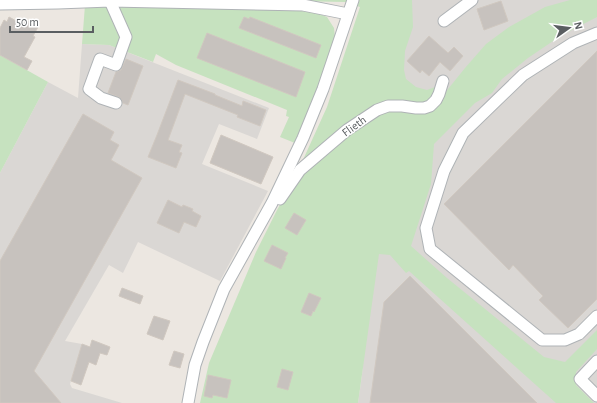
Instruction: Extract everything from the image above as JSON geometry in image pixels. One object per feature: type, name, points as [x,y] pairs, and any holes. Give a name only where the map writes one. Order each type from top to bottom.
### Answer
[{"type":"street","name":"Flieth","points":[[188,403],[195,365],[202,342],[224,289],[273,200],[298,150],[323,89],[353,0]]},
{"type":"street","points":[[444,21],[472,0]]},
{"type":"street","points":[[0,4],[110,1],[303,5],[348,14]]},
{"type":"street","points":[[110,1],[126,37],[116,65],[100,60],[89,89],[101,98],[116,103]]},
{"type":"street","points":[[597,32],[573,43],[523,75],[463,133],[444,171],[426,228],[430,248],[542,340],[565,340],[579,334],[597,316]]},
{"type":"street","name":"Flieth","points":[[273,200],[280,199],[300,170],[347,130],[377,110],[388,106],[416,108],[430,106],[440,94],[443,81]]},
{"type":"street","points":[[597,361],[580,379],[597,396]]},
{"type":"shaded area","points":[[394,0],[597,0],[597,403],[358,403],[362,375]]},
{"type":"shaded area","points":[[82,44],[109,45],[269,108],[257,139],[219,124],[202,164],[268,191],[220,281],[138,242],[123,273],[109,265],[65,341],[82,344],[70,384],[72,388],[122,403],[0,403],[0,173],[48,82],[78,98]]},
{"type":"green space","points":[[271,0],[412,0],[413,27],[405,51],[404,70],[406,79],[416,87],[427,90],[435,87],[444,94],[486,44],[509,27],[545,7],[570,0],[597,0],[597,17],[562,35],[528,58],[502,79],[492,93],[475,103],[434,144],[431,184],[411,246],[447,278],[544,357],[565,362],[597,330],[597,349],[576,372],[576,385],[594,403],[556,403],[409,271],[406,273],[390,255],[379,254],[358,403],[200,403],[209,363],[256,252],[292,184],[327,107],[360,7],[345,2]]},
{"type":"green space","points":[[85,5],[257,8],[315,12],[327,17],[334,28],[335,37],[321,87],[295,143],[280,137],[289,117],[286,116],[287,110],[176,65],[156,54],[153,62],[109,45],[82,44]]},
{"type":"green space","points":[[0,55],[48,82],[0,173]]},
{"type":"building","points":[[501,1],[508,21],[484,30],[477,9]]},
{"type":"building","points":[[9,17],[18,22],[20,18],[38,27],[33,36],[35,37],[24,57],[32,61],[27,70],[0,55],[0,28],[4,20],[7,22]]},
{"type":"building","points":[[244,17],[249,19],[250,17],[321,45],[316,58],[239,28]]},
{"type":"building","points":[[207,33],[305,72],[296,97],[197,58]]},
{"type":"building","points":[[429,36],[448,53],[454,47],[463,56],[450,71],[440,62],[429,76],[422,70],[420,73],[407,61]]},
{"type":"building","points":[[597,51],[597,299],[568,328],[539,300],[543,296],[513,265],[509,270],[444,204]]},
{"type":"building","points":[[126,59],[143,66],[128,105],[123,103],[119,97],[108,93],[116,72],[121,70]]},
{"type":"building","points":[[178,80],[242,106],[243,101],[266,110],[260,126],[237,117],[238,115],[185,94],[168,140],[182,145],[179,152],[182,153],[176,168],[148,157]]},
{"type":"building","points":[[83,114],[114,132],[110,140],[119,145],[111,160],[142,178],[34,371],[61,403],[0,403],[0,261]]},
{"type":"building","points":[[221,135],[273,157],[261,184],[210,163]]},
{"type":"building","points":[[168,200],[182,207],[183,205],[193,209],[192,211],[201,216],[196,227],[184,222],[179,233],[157,223]]},
{"type":"building","points":[[294,213],[306,220],[297,235],[285,228]]},
{"type":"building","points":[[272,245],[288,253],[281,269],[264,261]]},
{"type":"building","points":[[410,276],[537,403],[370,403],[384,302]]},
{"type":"building","points":[[122,288],[143,296],[140,304],[119,296]]},
{"type":"building","points":[[309,293],[321,298],[311,316],[301,312]]},
{"type":"building","points":[[154,316],[170,321],[163,340],[147,334]]},
{"type":"building","points":[[92,340],[110,347],[107,355],[100,353],[96,365],[89,362],[81,385],[71,381],[82,344],[90,347]]},
{"type":"building","points":[[174,351],[184,354],[180,368],[169,365]]},
{"type":"building","points":[[282,369],[293,372],[288,390],[277,387]]},
{"type":"building","points":[[208,375],[231,380],[227,398],[213,395],[212,398],[204,396]]}]
